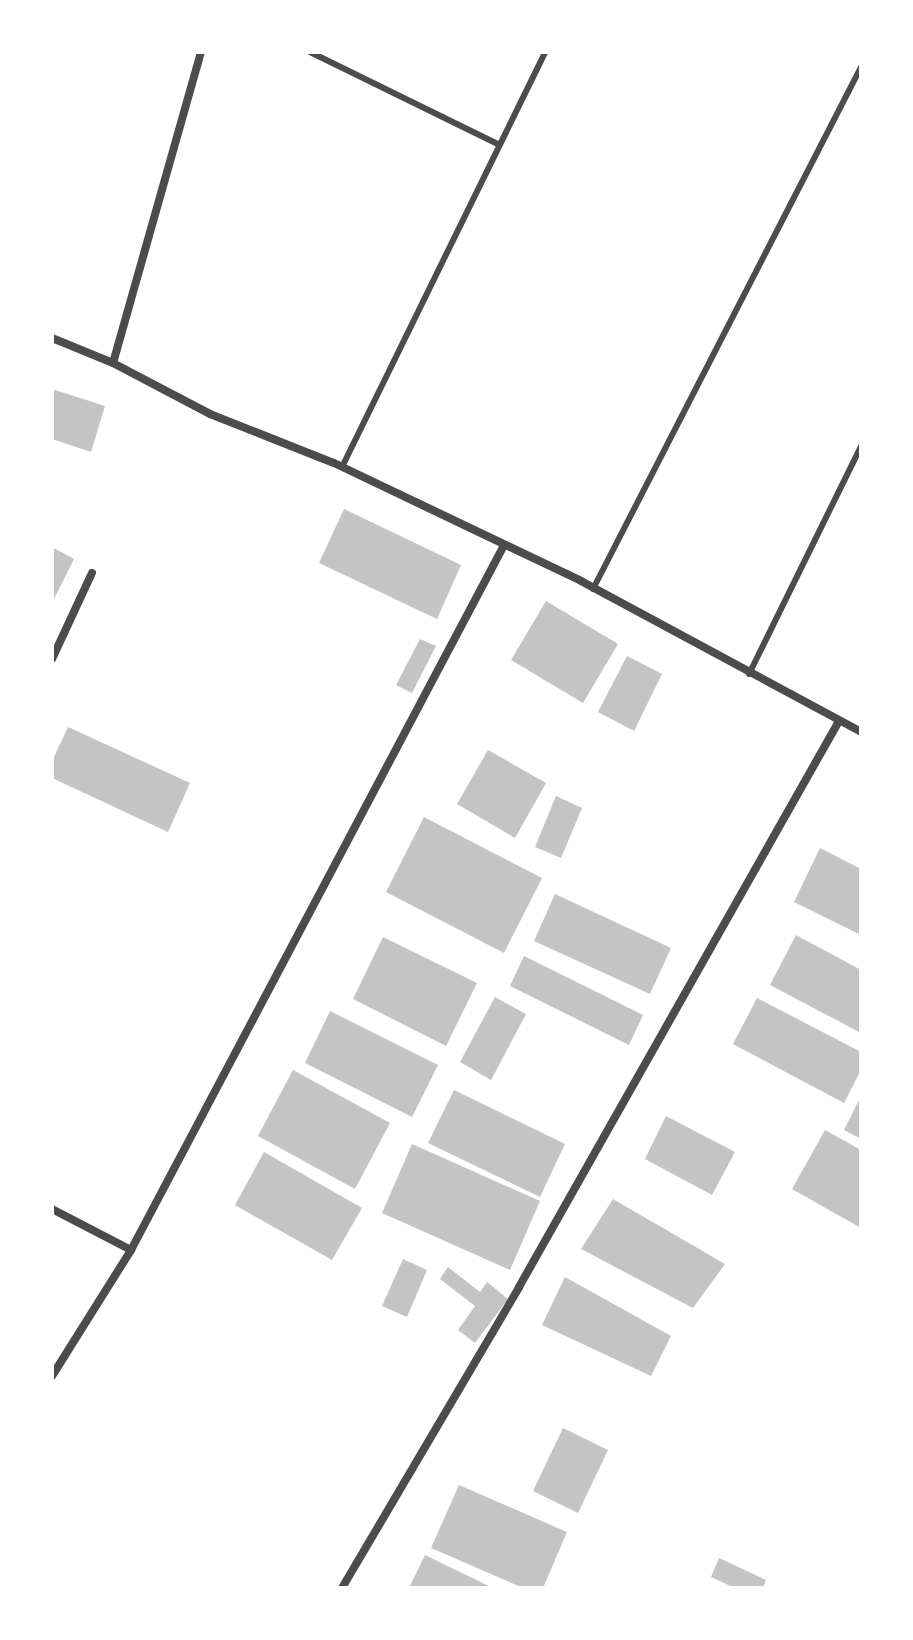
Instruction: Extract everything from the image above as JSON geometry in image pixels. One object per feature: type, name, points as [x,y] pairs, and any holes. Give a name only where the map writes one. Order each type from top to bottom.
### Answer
[{"type":"street","points":[[113,363],[201,52]]},
{"type":"street","points":[[52,338],[113,363],[210,414],[342,467],[593,589],[861,732]]},
{"type":"street","points":[[52,1376],[131,1250],[503,547]]},
{"type":"street","points":[[52,659],[92,573]]},
{"type":"street","points":[[342,1588],[519,1287],[839,721]]},
{"type":"street","points":[[52,1209],[131,1250]]},
{"type":"lane","points":[[310,52],[498,144]]},
{"type":"lane","points":[[342,467],[545,52]]},
{"type":"lane","points":[[593,589],[861,67]]},
{"type":"lane","points":[[749,674],[861,446]]},
{"type":"building","points":[[52,389],[105,406],[91,452],[52,439]]},
{"type":"building","points":[[344,509],[461,565],[437,619],[319,563]]},
{"type":"building","points":[[52,547],[74,559],[52,603]]},
{"type":"building","points":[[546,601],[618,644],[583,703],[511,660]]},
{"type":"building","points":[[420,639],[436,646],[412,693],[396,685]]},
{"type":"building","points":[[627,656],[662,674],[634,731],[598,712]]},
{"type":"building","points":[[68,727],[190,783],[168,832],[52,778],[52,761]]},
{"type":"building","points":[[488,750],[546,783],[515,838],[457,804]]},
{"type":"building","points":[[556,796],[582,808],[561,858],[535,847]]},
{"type":"building","points":[[424,817],[542,878],[504,953],[386,892]]},
{"type":"building","points":[[820,848],[861,869],[861,935],[794,902]]},
{"type":"building","points":[[555,894],[671,948],[650,994],[534,941]]},
{"type":"building","points":[[796,935],[861,970],[861,1033],[770,985]]},
{"type":"building","points":[[383,937],[477,983],[446,1046],[353,999]]},
{"type":"building","points":[[524,956],[643,1015],[629,1045],[510,986]]},
{"type":"building","points":[[495,997],[526,1014],[491,1080],[460,1062]]},
{"type":"building","points":[[757,998],[861,1052],[861,1070],[844,1103],[733,1044]]},
{"type":"building","points":[[330,1011],[438,1065],[412,1117],[305,1063]]},
{"type":"building","points":[[293,1070],[390,1123],[355,1189],[258,1136]]},
{"type":"building","points":[[454,1090],[565,1144],[540,1197],[428,1143]]},
{"type":"building","points":[[861,1096],[861,1139],[844,1130]]},
{"type":"building","points":[[666,1116],[735,1152],[712,1195],[645,1159]]},
{"type":"building","points":[[825,1130],[861,1150],[861,1228],[792,1189]]},
{"type":"building","points":[[412,1144],[540,1201],[510,1270],[382,1213]]},
{"type":"building","points":[[264,1152],[362,1208],[332,1260],[235,1205]]},
{"type":"building","points":[[613,1199],[725,1264],[693,1308],[581,1249]]},
{"type":"building","points":[[403,1259],[427,1270],[407,1317],[382,1306]]},
{"type":"building","points":[[448,1267],[480,1292],[487,1282],[508,1299],[475,1343],[458,1330],[475,1306],[440,1279]]},
{"type":"building","points":[[565,1277],[671,1336],[651,1376],[542,1325]]},
{"type":"building","points":[[563,1428],[608,1450],[578,1513],[533,1491]]},
{"type":"building","points":[[459,1485],[567,1532],[543,1588],[523,1588],[431,1548]]},
{"type":"building","points":[[425,1555],[493,1588],[409,1588]]},
{"type":"building","points":[[719,1558],[766,1580],[763,1588],[735,1588],[711,1577]]}]
